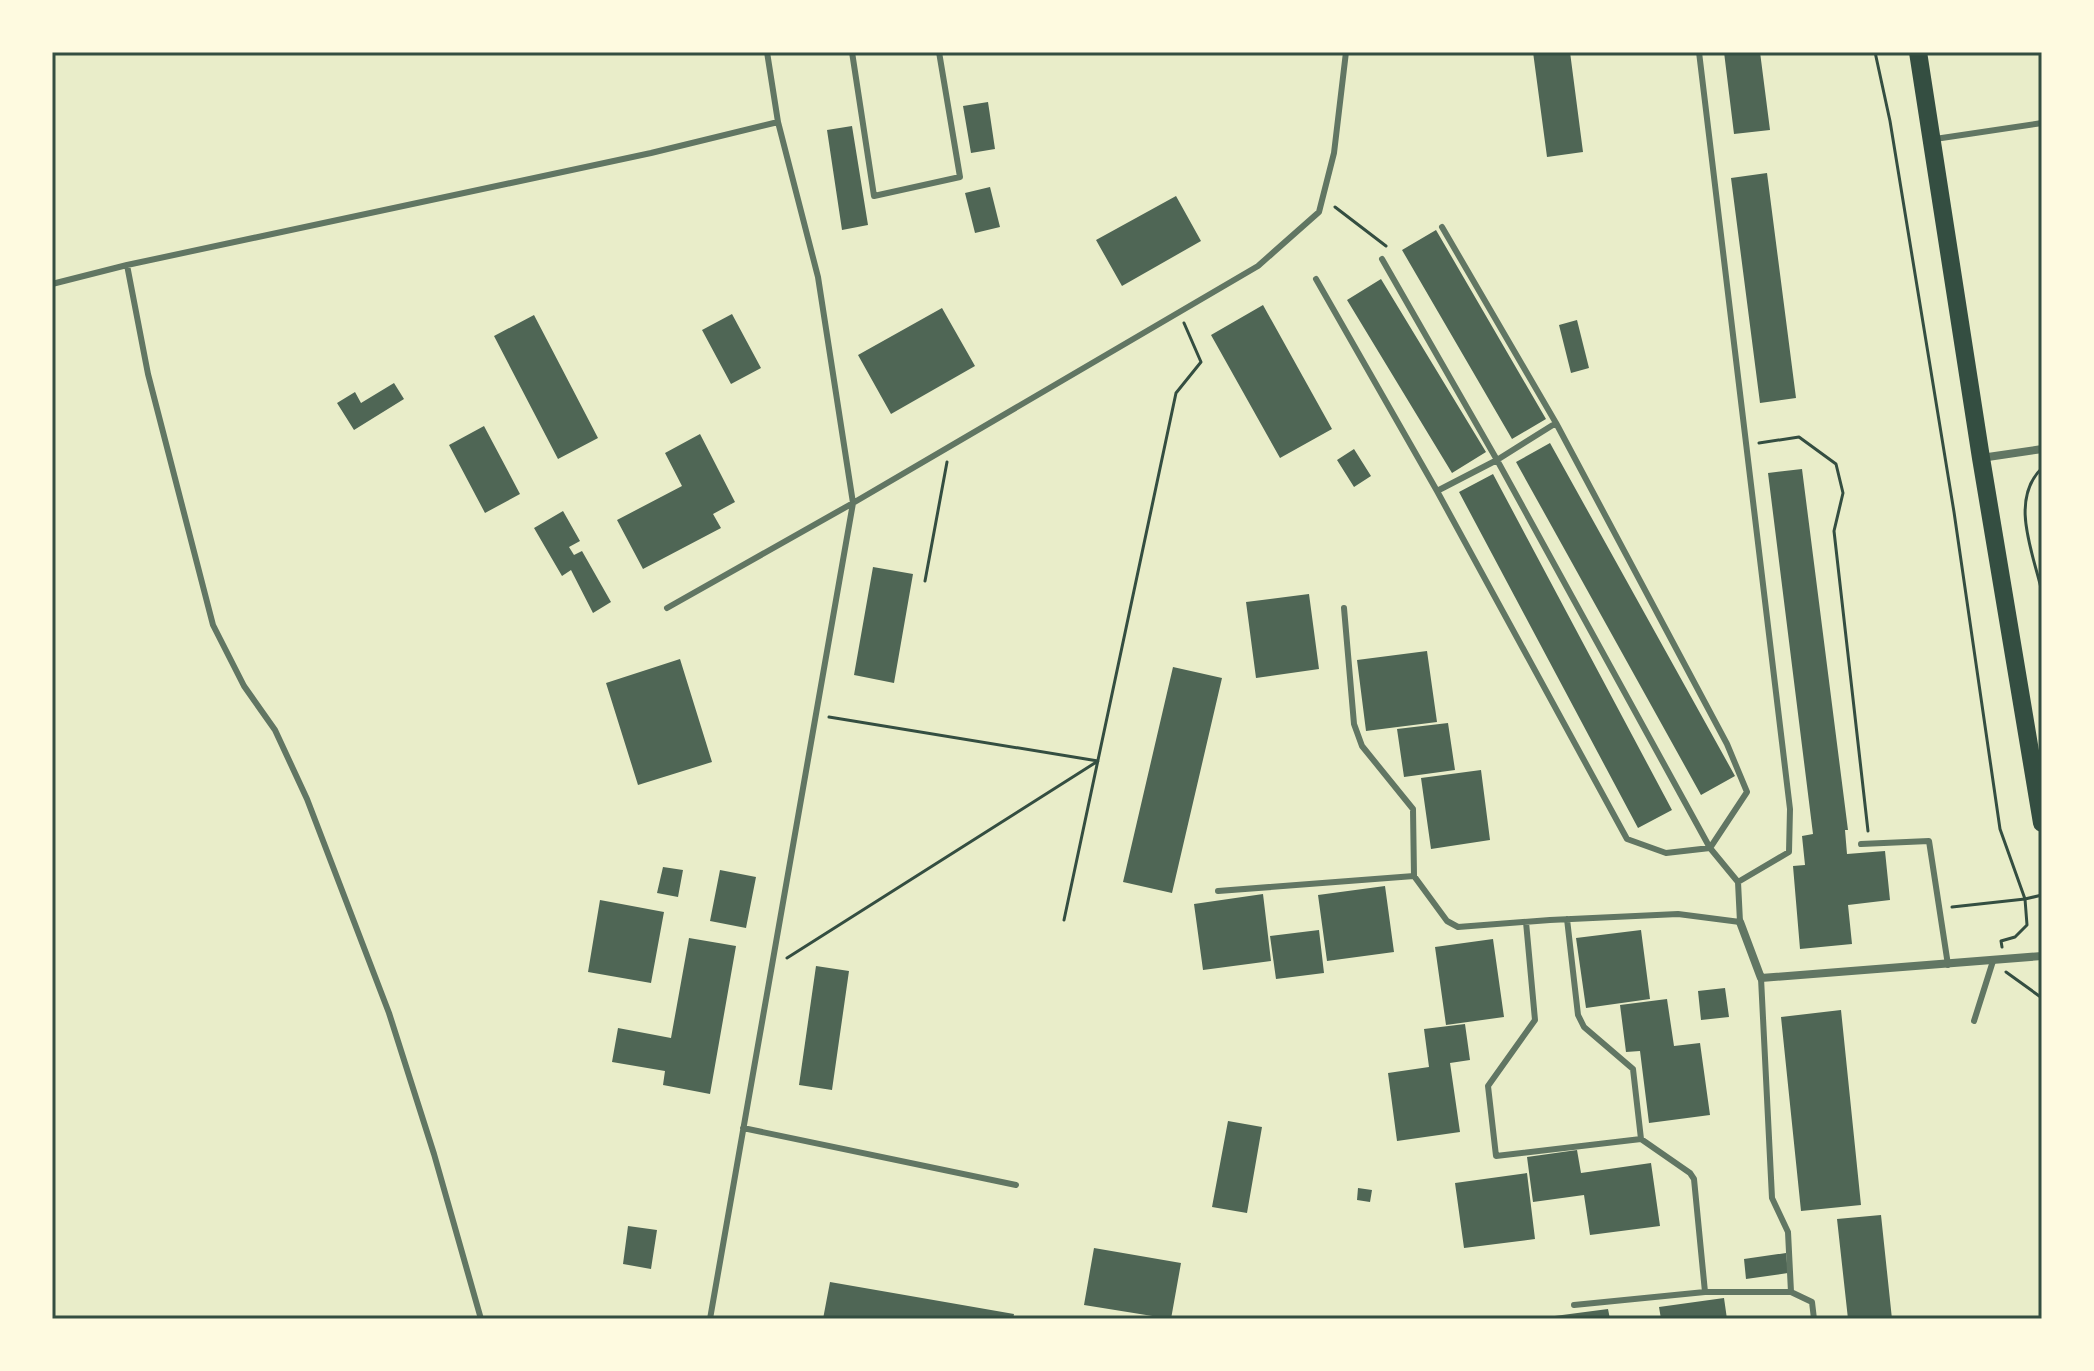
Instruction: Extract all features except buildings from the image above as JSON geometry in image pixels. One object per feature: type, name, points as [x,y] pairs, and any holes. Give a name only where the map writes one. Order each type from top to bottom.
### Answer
[{"type":"highway","points":[[1918,52],[2042,823]]},
{"type":"street","points":[[1981,458],[2042,449]]},
{"type":"street","points":[[1740,922],[1761,978],[2042,956]]},
{"type":"lane","points":[[710,1319],[853,503],[818,277],[778,122],[767,52]]},
{"type":"lane","points":[[852,52],[874,196],[960,177],[939,52]]},
{"type":"lane","points":[[667,608],[1258,266],[1319,212],[1334,153],[1346,52]]},
{"type":"lane","points":[[1699,52],[1790,809],[1789,852],[1738,882]]},
{"type":"lane","points":[[52,284],[778,122]]},
{"type":"lane","points":[[1931,139],[2042,123]]},
{"type":"lane","points":[[1442,227],[1556,423],[1727,744],[1747,792],[1710,848]]},
{"type":"lane","points":[[1344,608],[1354,724],[1362,746],[1413,809],[1414,876],[1447,921],[1458,927],[1678,914],[1740,922],[1738,882],[1710,848],[1497,460],[1382,259]]},
{"type":"lane","points":[[127,265],[148,374],[213,625],[244,686],[275,730],[307,799],[389,1013],[434,1154],[481,1319]]},
{"type":"lane","points":[[1316,279],[1437,491],[1627,839],[1666,853],[1710,848]]},
{"type":"lane","points":[[1437,491],[1497,460],[1556,423]]},
{"type":"lane","points":[[1861,844],[1929,841],[1948,965]]},
{"type":"lane","points":[[1218,891],[1414,876]]},
{"type":"lane","points":[[1567,919],[1578,1015],[1584,1027],[1633,1069],[1641,1139]]},
{"type":"lane","points":[[1526,922],[1535,1020],[1488,1086],[1496,1156],[1641,1139],[1694,1179],[1705,1292]]},
{"type":"lane","points":[[1974,1021],[1993,961]]},
{"type":"lane","points":[[1761,978],[1772,1198],[1788,1232],[1791,1292]]},
{"type":"lane","points":[[743,1128],[1016,1185]]},
{"type":"lane","points":[[1574,1305],[1705,1292],[1791,1292],[1812,1302],[1814,1319]]},
{"type":"path","points":[[1875,52],[1890,121],[1954,512],[2000,829],[2025,899]]},
{"type":"path","points":[[1323,198],[1392,251],[1393,279]]},
{"type":"path","points":[[1064,920],[1176,393],[1201,362],[1179,312]]},
{"type":"path","points":[[1746,445],[1799,437],[1836,464],[1843,493],[1834,531],[1870,843]]},
{"type":"path","points":[[925,581],[950,446]]},
{"type":"path","points":[[2042,468],[2032,478],[2025,493],[2025,505],[2042,592]]},
{"type":"path","points":[[816,715],[1098,761]]},
{"type":"path","points":[[771,968],[1098,761]]},
{"type":"path","points":[[1940,908],[2042,895]]}]
